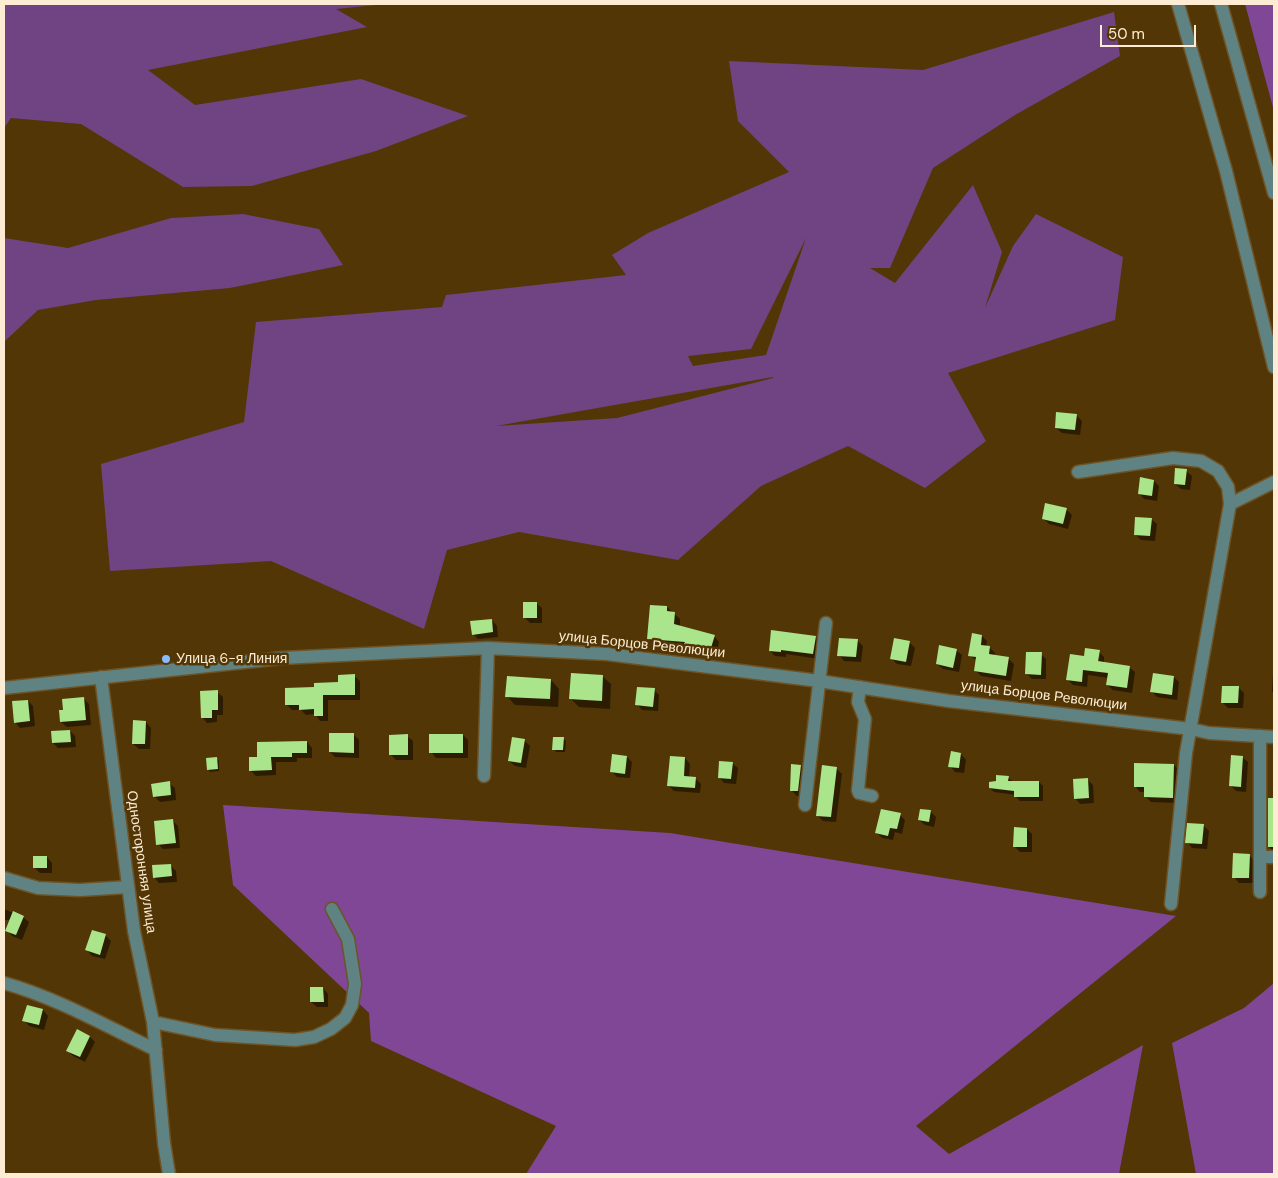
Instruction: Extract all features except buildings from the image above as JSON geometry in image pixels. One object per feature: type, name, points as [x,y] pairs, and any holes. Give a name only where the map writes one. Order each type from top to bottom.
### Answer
[{"type":"street","points":[[1178,4],[1226,171],[1274,367]]},
{"type":"street","points":[[1221,4],[1274,193]]},
{"type":"street","points":[[1078,472],[1173,458],[1201,460],[1218,471],[1228,487],[1230,504],[1186,753],[1171,904]]},
{"type":"street","points":[[1230,504],[1274,482]]},
{"type":"street","points":[[805,804],[826,623]]},
{"type":"street","points":[[484,776],[488,648]]},
{"type":"street","name":"улица Борцов Революции","points":[[4,688],[282,658],[488,648],[607,654],[819,681],[949,701],[1191,729],[1209,733],[1274,737]]},
{"type":"street","name":"Односторонняя улица","points":[[101,677],[134,931],[153,1022],[164,1143],[169,1174]]},
{"type":"street","points":[[860,687],[858,702],[865,719],[858,790],[859,793],[872,796]]},
{"type":"street","points":[[1260,736],[1260,892]]},
{"type":"street","points":[[1260,857],[1274,857]]},
{"type":"street","points":[[4,878],[38,888],[80,890],[128,887]]},
{"type":"street","points":[[153,1022],[215,1035],[295,1040],[314,1037],[331,1028],[345,1018],[352,1005],[355,984],[348,939],[332,909]]},
{"type":"street","points":[[4,983],[77,1011],[156,1050]]},
{"type":"shaded area","points":[[4,4],[386,4],[336,9],[367,27],[148,70],[195,105],[361,79],[468,116],[376,151],[252,186],[183,187],[81,124],[11,118],[4,128]]},
{"type":"shaded area","points":[[1245,4],[1274,4],[1274,111]]},
{"type":"shaded area","points":[[1114,12],[1120,56],[1015,115],[933,168],[890,268],[870,268],[895,283],[973,185],[1002,252],[985,308],[1013,246],[1036,214],[1123,257],[1115,320],[948,373],[986,441],[925,488],[848,446],[761,486],[678,560],[519,532],[447,550],[424,629],[271,561],[110,571],[101,464],[244,422],[256,322],[442,307],[446,295],[626,275],[612,255],[648,233],[789,172],[738,121],[729,61],[923,70]],"holes":[[[806,238],[766,355],[693,366],[688,356],[751,349]],[[773,377],[617,418],[496,426]]]},
{"type":"shaded area","points":[[243,214],[319,229],[343,265],[230,288],[96,300],[38,310],[4,342],[4,238],[68,248],[171,218]]},
{"type":"shaded area","points":[[223,805],[670,833],[1176,916],[916,1126],[949,1154],[1143,1045],[1119,1174],[526,1174],[556,1126],[371,1041],[369,1013],[233,885]]},
{"type":"shaded area","points":[[1274,983],[1274,1174],[1196,1174],[1172,1043],[1244,1008]]},
{"type":"place","name":"Улица 6-я Линия","points":[[166,659]]}]
